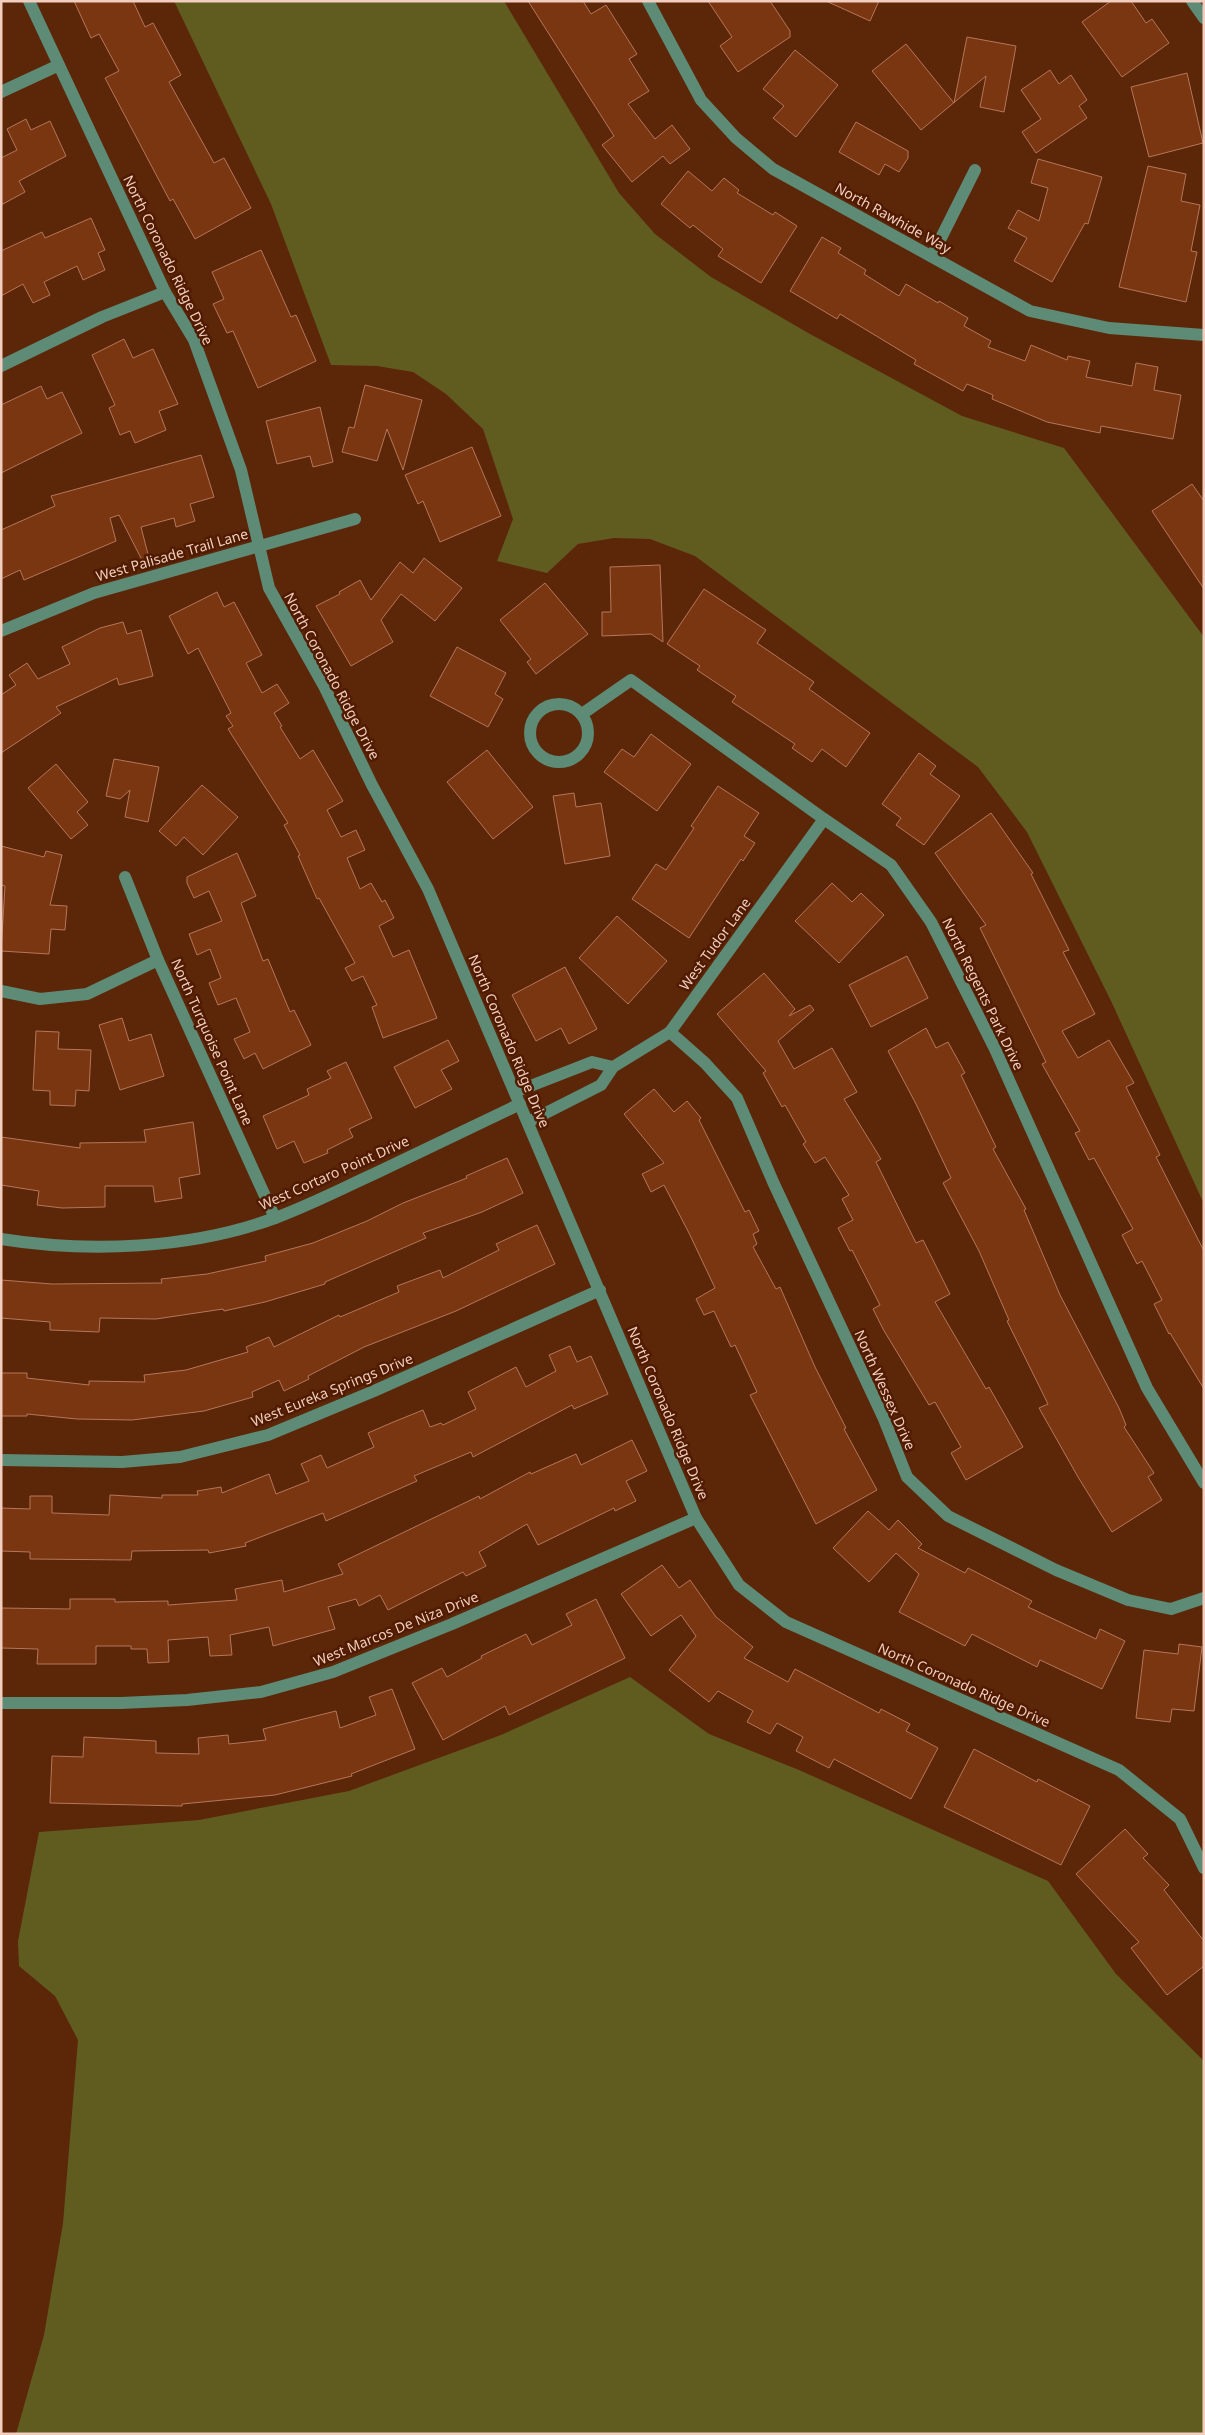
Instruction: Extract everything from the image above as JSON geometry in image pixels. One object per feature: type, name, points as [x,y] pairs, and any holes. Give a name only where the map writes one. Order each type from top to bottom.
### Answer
[{"type":"street","name":"North Coronado Ridge Drive","points":[[29,1],[57,66],[165,292],[194,340],[241,470],[269,588],[324,686],[372,784],[428,889],[696,1518],[739,1585],[786,1622],[1119,1770],[1180,1819],[1204,1868]]},
{"type":"street","name":"North Rawhide Way","points":[[648,1],[702,100],[736,138],[773,168],[1030,311],[1109,328],[1204,335]]},
{"type":"street","points":[[1192,1],[1204,18]]},
{"type":"street","points":[[1,92],[57,66]]},
{"type":"street","points":[[932,256],[975,170]]},
{"type":"street","points":[[1,366],[102,317],[165,292]]},
{"type":"street","name":"West Palisade Trail Lane","points":[[1,632],[94,593],[355,519]]},
{"type":"street","name":"North Regents Park Drive","points":[[582,714],[631,680],[891,865],[931,922],[995,1049],[1147,1388],[1204,1483]]},
{"type":"street","points":[[562,703],[572,706],[582,714],[587,726],[588,735],[582,750],[572,758],[564,761],[547,759],[538,753],[530,736],[535,716],[542,709],[552,704],[562,703]]},
{"type":"street","name":"West Tudor Lane","points":[[528,1122],[601,1085],[613,1067],[670,1032],[824,819]]},
{"type":"street","name":"North Turquoise Point Lane","points":[[125,877],[158,960],[274,1218]]},
{"type":"street","points":[[1,991],[40,999],[87,994],[158,960]]},
{"type":"street","name":"North Wessex Drive","points":[[670,1032],[705,1063],[736,1098],[884,1419],[907,1478],[948,1516],[1065,1574],[1128,1600],[1171,1609],[1204,1598]]},
{"type":"street","points":[[515,1092],[592,1062],[613,1067]]},
{"type":"street","name":"West Cortaro Point Drive","points":[[1,1239],[31,1244],[108,1248],[207,1236],[274,1218],[334,1192],[520,1104]]},
{"type":"street","name":"West Eureka Springs Drive","points":[[1,1460],[122,1462],[180,1457],[268,1435],[374,1391],[600,1290]]},
{"type":"street","name":"West Marcos De Niza Drive","points":[[1,1703],[130,1703],[187,1700],[262,1692],[342,1669],[452,1624],[696,1518]]},
{"type":"shaded area","points":[[174,1],[504,1],[619,193],[655,234],[711,277],[810,334],[962,416],[1064,448],[1204,637],[1204,1204],[1112,1003],[1027,832],[978,767],[695,556],[650,539],[614,538],[578,544],[547,573],[497,561],[513,519],[483,429],[446,394],[413,372],[377,366],[331,365],[271,204]]},
{"type":"shaded area","points":[[630,1677],[709,1734],[799,1770],[1048,1881],[1116,1974],[1204,2061],[1204,2434],[16,2434],[44,2335],[63,2223],[78,2040],[55,1996],[19,1966],[18,1941],[39,1832],[199,1820],[349,1791],[501,1735]]},
{"type":"building","points":[[74,1],[133,1],[145,27],[153,23],[181,75],[169,82],[214,163],[224,158],[251,208],[195,239],[173,199],[170,201],[105,78],[119,71],[99,34],[91,38]]},
{"type":"building","points":[[528,1],[583,1],[591,14],[606,5],[637,54],[629,59],[649,91],[628,104],[655,139],[672,125],[690,149],[670,164],[663,156],[632,182],[602,145],[614,136]]},
{"type":"building","points":[[708,1],[770,1],[790,31],[790,37],[738,72],[720,46],[732,37]]},
{"type":"building","points":[[826,1],[879,1],[870,21]]},
{"type":"building","points":[[1111,1],[1131,1],[1146,23],[1152,19],[1169,43],[1122,77],[1082,22]]},
{"type":"building","points":[[967,37],[1016,46],[1004,112],[980,107],[986,76],[954,103]]},
{"type":"building","points":[[906,44],[954,103],[921,130],[872,71]]},
{"type":"building","points":[[795,50],[838,85],[796,137],[773,118],[784,106],[763,89]]},
{"type":"building","points":[[1050,70],[1059,84],[1071,75],[1087,100],[1079,106],[1087,118],[1036,153],[1022,132],[1041,119],[1021,90]]},
{"type":"building","points":[[1187,73],[1203,143],[1149,157],[1131,87]]},
{"type":"building","points":[[26,119],[31,130],[50,121],[66,156],[19,181],[25,192],[1,205],[1,158],[17,150],[7,129]]},
{"type":"building","points":[[856,122],[908,151],[908,158],[899,172],[885,164],[879,175],[839,152]]},
{"type":"building","points":[[1038,159],[1102,177],[1088,224],[1085,223],[1052,282],[1014,261],[1027,238],[1008,228],[1018,210],[1039,221],[1048,188],[1031,183]]},
{"type":"building","points":[[1148,166],[1186,174],[1181,201],[1200,205],[1191,251],[1197,252],[1186,302],[1119,287]]},
{"type":"building","points":[[688,171],[712,191],[724,178],[739,190],[737,193],[773,215],[775,212],[797,226],[761,283],[718,256],[723,249],[693,225],[690,228],[661,204]]},
{"type":"building","points":[[91,218],[105,250],[98,253],[105,270],[83,280],[77,266],[44,282],[50,295],[33,303],[23,284],[1,296],[1,251],[42,232],[45,238]]},
{"type":"building","points":[[822,237],[841,248],[838,253],[866,270],[864,274],[899,296],[906,284],[968,318],[964,326],[991,341],[988,347],[1025,361],[1031,345],[1067,360],[1068,356],[1090,361],[1086,377],[1132,386],[1136,363],[1158,367],[1154,390],[1181,395],[1173,439],[1101,426],[1100,433],[1047,422],[992,399],[993,395],[967,384],[963,391],[914,364],[916,360],[840,314],[837,319],[790,291]]},
{"type":"building","points":[[261,250],[291,317],[296,315],[316,361],[258,388],[233,331],[227,333],[213,304],[224,299],[212,272]]},
{"type":"building","points":[[124,339],[133,358],[153,349],[178,404],[159,411],[166,430],[135,443],[130,431],[120,435],[109,408],[115,405],[92,355]]},
{"type":"building","points":[[365,385],[422,400],[403,470],[387,429],[377,461],[342,452],[349,427],[354,428]]},
{"type":"building","points":[[41,386],[47,399],[62,392],[82,433],[1,473],[1,405]]},
{"type":"building","points":[[320,407],[333,462],[313,467],[310,456],[277,464],[266,421]]},
{"type":"building","points":[[472,447],[501,516],[440,542],[423,501],[418,504],[405,475]]},
{"type":"building","points":[[201,455],[214,497],[190,504],[195,521],[176,527],[174,518],[141,527],[150,562],[144,564],[119,515],[110,518],[116,541],[24,580],[20,570],[1,579],[1,530],[55,506],[51,496]]},
{"type":"building","points":[[1192,484],[1204,501],[1204,589],[1152,511]]},
{"type":"building","points":[[424,558],[462,588],[435,621],[401,594],[381,620],[393,642],[351,666],[316,606],[340,594],[339,592],[360,580],[371,600],[400,562],[413,573]]},
{"type":"building","points":[[660,565],[663,642],[651,634],[602,636],[602,612],[611,612],[610,567]]},
{"type":"building","points":[[545,583],[588,634],[536,674],[527,662],[531,659],[500,620]]},
{"type":"building","points":[[704,589],[766,630],[757,643],[814,682],[809,689],[870,733],[846,767],[822,749],[812,762],[792,748],[795,744],[732,702],[736,696],[697,670],[700,666],[667,644]]},
{"type":"building","points":[[217,592],[224,607],[234,602],[262,655],[246,663],[262,693],[277,684],[289,703],[274,713],[282,726],[280,727],[300,759],[313,750],[343,801],[327,810],[341,837],[356,830],[365,850],[347,858],[360,889],[371,883],[382,902],[385,900],[394,918],[379,926],[393,957],[409,950],[437,1018],[383,1038],[372,1007],[377,1005],[363,976],[352,981],[345,968],[355,963],[319,898],[317,899],[298,856],[300,855],[284,825],[288,823],[228,729],[233,726],[226,716],[231,713],[198,648],[188,654],[169,616]]},
{"type":"building","points":[[123,622],[127,634],[141,630],[153,676],[119,685],[117,678],[56,707],[61,713],[1,753],[1,695],[16,685],[9,675],[27,663],[38,679],[70,664],[62,647],[100,628]]},
{"type":"building","points":[[457,647],[506,673],[495,694],[503,699],[488,727],[430,696]]},
{"type":"building","points":[[651,734],[691,764],[657,811],[604,772],[622,749],[634,757]]},
{"type":"building","points":[[487,750],[533,807],[493,839],[447,782]]},
{"type":"building","points":[[919,753],[936,766],[930,774],[960,796],[924,845],[896,825],[901,818],[882,804]]},
{"type":"building","points":[[114,759],[159,767],[148,822],[125,817],[130,790],[120,799],[106,796]]},
{"type":"building","points":[[56,764],[88,802],[77,812],[88,825],[71,839],[28,788]]},
{"type":"building","points":[[202,785],[238,817],[203,855],[184,837],[176,846],[159,831]]},
{"type":"building","points":[[718,786],[759,813],[744,836],[755,843],[743,861],[741,859],[689,938],[632,899],[656,864],[666,870],[694,828],[691,826]]},
{"type":"building","points":[[574,793],[576,807],[601,803],[610,856],[565,864],[553,796]]},
{"type":"building","points":[[991,813],[1033,873],[1031,874],[1069,950],[1063,952],[1095,1014],[1062,1031],[1078,1058],[1109,1040],[1134,1083],[1126,1087],[1160,1155],[1156,1157],[1204,1251],[1204,1389],[1169,1334],[1154,1304],[1162,1300],[1142,1261],[1137,1264],[1122,1235],[1133,1229],[1094,1158],[1089,1160],[1075,1133],[1080,1131],[1042,1064],[1046,1062],[980,928],[986,925],[935,853]]},
{"type":"building","points":[[1,846],[44,857],[46,851],[62,855],[50,905],[67,906],[65,930],[51,929],[49,954],[1,951],[5,886],[1,885]]},
{"type":"building","points":[[237,853],[256,896],[241,903],[263,961],[268,959],[290,1012],[294,1010],[311,1045],[263,1069],[255,1053],[244,1059],[234,1039],[250,1032],[236,998],[218,1005],[209,983],[221,978],[210,949],[197,955],[189,934],[222,921],[209,891],[194,898],[187,883],[187,877]]},
{"type":"building","points":[[832,883],[852,902],[861,893],[884,915],[839,963],[795,921]]},
{"type":"building","points":[[617,916],[667,961],[628,1004],[579,958]]},
{"type":"building","points":[[907,956],[928,998],[871,1027],[849,985]]},
{"type":"building","points":[[565,967],[597,1029],[569,1044],[561,1028],[536,1041],[512,995]]},
{"type":"building","points":[[764,973],[795,1009],[789,1016],[810,1005],[814,1010],[778,1041],[794,1069],[832,1048],[857,1092],[844,1099],[881,1159],[876,1162],[916,1243],[923,1240],[950,1294],[935,1302],[986,1389],[989,1387],[1023,1447],[966,1480],[951,1453],[961,1447],[935,1402],[929,1405],[883,1329],[873,1309],[880,1305],[852,1250],[850,1251],[838,1228],[853,1220],[842,1199],[849,1195],[825,1157],[815,1163],[803,1144],[806,1142],[785,1105],[782,1107],[763,1073],[766,1071],[717,1014]]},
{"type":"building","points":[[122,1018],[129,1041],[151,1034],[164,1076],[120,1090],[99,1025]]},
{"type":"building","points":[[926,1028],[936,1048],[948,1042],[965,1073],[961,1075],[996,1147],[993,1149],[1026,1209],[1024,1210],[1060,1295],[1119,1408],[1126,1425],[1124,1427],[1154,1473],[1148,1477],[1162,1500],[1112,1532],[1039,1408],[1048,1404],[1007,1321],[1009,1320],[979,1251],[943,1183],[951,1178],[916,1104],[888,1051]]},
{"type":"building","points":[[36,1031],[59,1032],[58,1049],[91,1050],[89,1091],[76,1090],[75,1106],[50,1105],[50,1091],[33,1090]]},
{"type":"building","points":[[448,1040],[459,1061],[441,1070],[452,1089],[415,1108],[394,1067]]},
{"type":"building","points":[[346,1062],[372,1118],[349,1129],[353,1137],[327,1150],[328,1153],[304,1163],[294,1141],[277,1149],[263,1116],[309,1095],[307,1089],[331,1078],[327,1071]]},
{"type":"building","points":[[654,1089],[674,1112],[687,1101],[701,1118],[699,1120],[745,1212],[749,1210],[759,1231],[753,1234],[757,1244],[753,1247],[776,1289],[780,1287],[815,1367],[846,1428],[844,1429],[877,1490],[816,1524],[750,1395],[757,1392],[735,1345],[731,1347],[714,1311],[704,1315],[696,1299],[715,1288],[689,1233],[664,1185],[651,1192],[642,1174],[664,1163],[624,1114]]},
{"type":"building","points":[[193,1122],[200,1174],[179,1178],[182,1198],[155,1202],[153,1186],[105,1186],[105,1207],[62,1208],[37,1205],[39,1191],[1,1185],[1,1137],[80,1148],[80,1143],[146,1142],[144,1130]]},
{"type":"building","points":[[507,1158],[523,1193],[482,1212],[423,1233],[426,1238],[325,1282],[325,1284],[265,1302],[224,1311],[223,1309],[156,1319],[100,1318],[99,1332],[50,1330],[50,1322],[1,1318],[1,1280],[52,1284],[162,1283],[161,1279],[207,1274],[266,1261],[265,1256],[313,1243],[367,1221],[403,1203],[467,1178],[466,1176]]},
{"type":"building","points":[[537,1225],[555,1264],[456,1311],[364,1347],[308,1376],[309,1379],[284,1391],[279,1380],[252,1392],[253,1397],[204,1411],[132,1420],[77,1419],[27,1414],[27,1416],[1,1416],[1,1373],[27,1373],[27,1378],[89,1385],[89,1381],[145,1382],[144,1375],[186,1370],[248,1352],[246,1347],[269,1337],[274,1347],[339,1315],[340,1317],[399,1292],[397,1286],[440,1270],[443,1278],[499,1250],[496,1244]]},
{"type":"building","points":[[570,1346],[577,1362],[591,1356],[608,1394],[574,1409],[572,1405],[473,1457],[471,1452],[414,1476],[417,1481],[326,1521],[323,1513],[245,1543],[246,1546],[209,1553],[208,1550],[132,1551],[131,1560],[30,1559],[30,1552],[1,1551],[1,1508],[30,1509],[30,1496],[52,1496],[52,1513],[109,1515],[110,1495],[162,1498],[162,1495],[198,1495],[197,1491],[221,1487],[222,1493],[269,1474],[276,1494],[309,1481],[301,1464],[321,1455],[327,1468],[374,1447],[368,1433],[391,1423],[423,1410],[430,1427],[441,1423],[443,1425],[476,1409],[468,1392],[516,1367],[526,1387],[556,1371],[549,1355]]},
{"type":"building","points":[[632,1440],[647,1471],[626,1481],[636,1501],[615,1511],[614,1508],[538,1545],[527,1524],[479,1552],[486,1566],[466,1576],[463,1572],[388,1610],[380,1595],[359,1606],[356,1599],[328,1607],[335,1629],[273,1646],[269,1627],[230,1635],[232,1655],[210,1656],[208,1637],[168,1640],[169,1662],[148,1663],[147,1649],[131,1649],[131,1646],[96,1646],[96,1664],[37,1664],[38,1649],[1,1648],[1,1608],[70,1609],[70,1599],[115,1599],[115,1602],[168,1601],[168,1605],[237,1600],[235,1589],[282,1580],[284,1592],[343,1574],[338,1564],[479,1496],[480,1499],[530,1472],[531,1474],[576,1454],[581,1465]]},
{"type":"building","points":[[868,1511],[889,1530],[898,1520],[922,1544],[918,1548],[965,1573],[968,1568],[1032,1601],[1028,1607],[1096,1639],[1100,1629],[1125,1641],[1102,1689],[1040,1660],[1037,1667],[972,1634],[965,1646],[899,1612],[919,1574],[896,1553],[869,1582],[833,1548]]},
{"type":"building","points":[[662,1565],[679,1588],[690,1580],[716,1617],[753,1647],[744,1658],[788,1682],[795,1669],[879,1713],[881,1709],[910,1724],[906,1731],[938,1748],[911,1799],[834,1759],[829,1768],[796,1751],[803,1737],[777,1723],[770,1734],[747,1722],[753,1711],[718,1691],[709,1702],[669,1670],[696,1636],[681,1615],[651,1636],[621,1594]]},
{"type":"building","points":[[596,1599],[625,1658],[509,1715],[505,1706],[443,1740],[412,1683],[442,1668],[447,1677],[482,1658],[481,1656],[526,1634],[532,1645],[572,1625],[566,1614]]},
{"type":"building","points":[[1179,1644],[1202,1647],[1194,1711],[1172,1709],[1170,1722],[1136,1718],[1144,1650],[1178,1654]]},
{"type":"building","points":[[392,1689],[415,1749],[351,1774],[352,1776],[275,1795],[182,1804],[182,1806],[50,1803],[52,1756],[83,1757],[84,1737],[156,1741],[156,1753],[199,1754],[198,1738],[228,1735],[229,1744],[266,1740],[263,1729],[336,1711],[340,1728],[376,1715],[369,1697]]},
{"type":"building","points":[[974,1749],[1037,1782],[1038,1779],[1090,1806],[1061,1865],[944,1807]]},
{"type":"building","points":[[1125,1829],[1148,1854],[1143,1858],[1169,1885],[1164,1890],[1204,1941],[1204,1966],[1167,1995],[1131,1948],[1139,1942],[1076,1874]]}]
